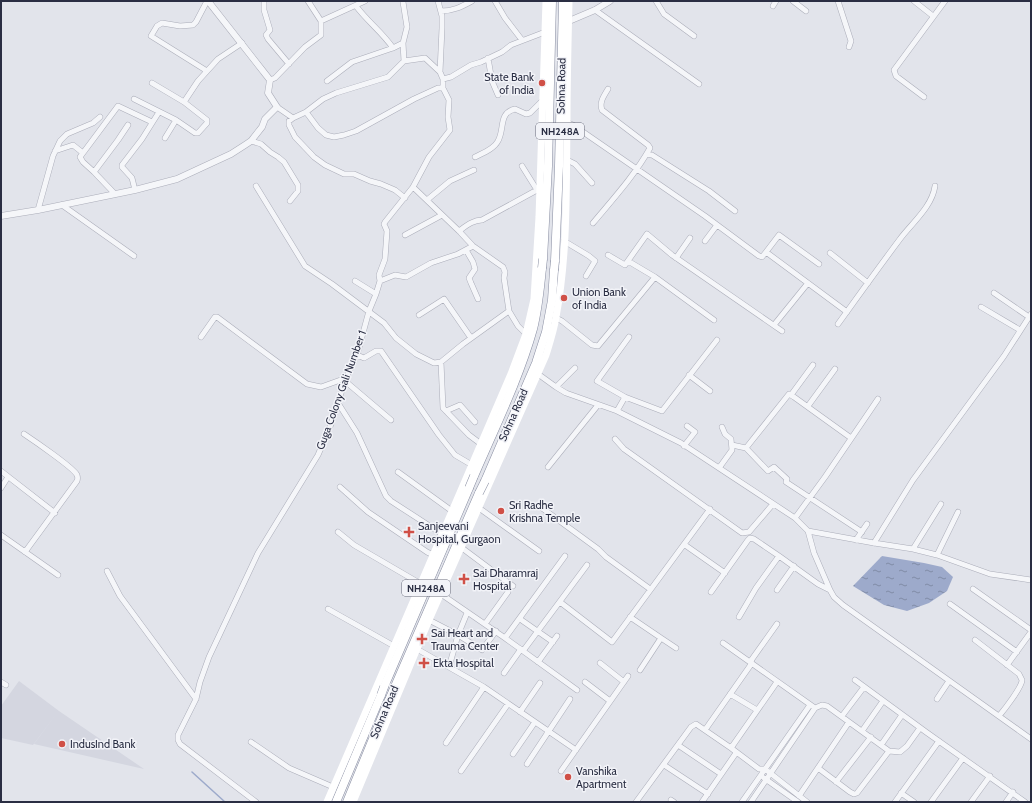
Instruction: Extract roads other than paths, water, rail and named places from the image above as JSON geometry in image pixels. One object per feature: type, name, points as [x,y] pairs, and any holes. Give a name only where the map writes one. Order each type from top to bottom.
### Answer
[{"type":"highway","name":"Sohna Road","points":[[336,802],[523,362],[533,328],[539,300],[548,166],[552,1]]},
{"type":"highway","name":"Sohna Road","points":[[347,802],[479,493],[536,364],[546,332],[552,300],[560,166],[563,1]]},
{"type":"main road","points":[[327,802],[466,480],[511,374],[526,334],[541,264],[539,190],[546,1]]},
{"type":"main road","points":[[353,802],[393,697],[442,594],[546,355],[556,318],[564,241],[567,160],[566,122],[569,1]]},
{"type":"main road","points":[[541,264],[562,266]]},
{"type":"main road","points":[[466,480],[488,489]]},
{"type":"main road","points":[[376,688],[393,697]]},
{"type":"street","points":[[207,71],[151,36],[157,26],[162,23],[180,26],[193,26],[208,1],[270,80],[268,93],[277,107],[293,118]]},
{"type":"street","points":[[264,1],[264,10],[270,30],[266,35],[289,64]]},
{"type":"street","points":[[270,80],[275,78],[305,47],[321,36],[321,21],[308,1]]},
{"type":"street","points":[[321,21],[365,1]]},
{"type":"street","points":[[438,1],[441,11],[442,28],[440,72]]},
{"type":"street","points":[[441,11],[452,11],[459,9],[472,1]]},
{"type":"street","points":[[495,1],[505,18],[522,40]]},
{"type":"street","points":[[569,21],[595,10],[610,1]]},
{"type":"street","points":[[656,1],[664,14],[694,36]]},
{"type":"street","points":[[793,1],[806,10]]},
{"type":"street","points":[[838,1],[851,41],[849,47]]},
{"type":"street","points":[[914,1],[933,16]]},
{"type":"street","points":[[924,96],[896,76],[894,70],[945,1]]},
{"type":"street","points":[[403,2],[407,27],[403,43],[404,60]]},
{"type":"street","points":[[356,6],[393,48]]},
{"type":"street","points":[[595,10],[699,84]]},
{"type":"street","points":[[405,198],[395,190],[354,174],[344,174],[320,161],[295,137],[289,125],[289,121],[306,112],[323,99],[336,93],[388,77],[404,60],[425,58],[440,72],[443,79],[522,40],[545,32]]},
{"type":"street","points":[[184,102],[198,81],[218,59],[242,43]]},
{"type":"street","points":[[327,81],[352,62],[403,43]]},
{"type":"street","points":[[488,58],[492,81],[498,95]]},
{"type":"street","name":"Guga Colony Gali Number 1","points":[[256,802],[180,744],[178,735],[196,699],[200,682],[209,657],[258,553],[318,455],[330,427],[346,380],[357,355],[369,311],[380,281],[379,275],[385,259],[387,231],[384,224],[413,188],[429,157],[450,130],[448,117],[449,100],[443,88],[443,79]]},
{"type":"street","points":[[134,99],[176,120],[196,134],[207,123],[207,120],[184,102],[152,82]]},
{"type":"street","points":[[306,112],[318,128],[326,135],[334,137],[356,131],[414,98],[438,88],[443,88]]},
{"type":"street","points":[[593,223],[615,197],[650,148],[602,110],[600,106],[601,101],[608,89]]},
{"type":"street","points":[[475,157],[487,151],[498,141],[501,131],[501,123],[510,111],[515,109],[526,114],[530,113],[543,100]]},
{"type":"street","points":[[115,194],[81,160],[80,157],[118,106],[152,122]]},
{"type":"street","points":[[1,216],[135,190],[177,179],[231,154],[252,141],[262,127],[265,119],[277,107]]},
{"type":"street","points":[[135,190],[132,178],[122,167],[122,165],[142,139],[159,112]]},
{"type":"street","points":[[38,210],[55,151],[60,141],[67,134],[93,123],[100,117]]},
{"type":"street","points":[[165,138],[176,120]]},
{"type":"street","points":[[566,122],[573,125],[637,168],[759,256],[762,256],[766,252],[779,235],[818,264]]},
{"type":"street","points":[[94,172],[128,125]]},
{"type":"street","points":[[252,141],[261,144],[284,162],[298,185],[298,191],[290,201]]},
{"type":"street","points":[[55,151],[73,145],[83,152]]},
{"type":"street","points":[[647,154],[652,155],[709,191],[735,211]]},
{"type":"street","points":[[567,160],[575,164],[592,183]]},
{"type":"street","points":[[460,231],[478,220],[482,220],[539,190],[522,166]]},
{"type":"street","points":[[427,200],[450,182],[474,170]]},
{"type":"street","points":[[256,186],[305,266],[369,311],[384,323],[396,338],[416,354],[434,363],[441,362],[509,311]]},
{"type":"street","points":[[838,324],[900,239],[926,207],[935,186]]},
{"type":"street","points":[[413,188],[460,231],[473,246],[503,267],[505,272],[504,278],[509,311],[518,326],[526,334]]},
{"type":"street","points":[[62,205],[134,256]]},
{"type":"street","points":[[405,235],[442,214]]},
{"type":"street","points":[[705,241],[717,225]]},
{"type":"street","points":[[608,255],[625,265],[647,234],[676,258],[782,331]]},
{"type":"street","points":[[676,258],[690,238]]},
{"type":"street","points":[[564,241],[595,261],[586,276]]},
{"type":"street","points":[[380,281],[395,275],[406,277],[431,263],[473,246]]},
{"type":"street","points":[[466,250],[475,269],[469,278],[478,299]]},
{"type":"street","points":[[766,252],[847,312]]},
{"type":"street","points":[[830,253],[868,283]]},
{"type":"street","points":[[628,261],[655,277],[714,320]]},
{"type":"street","points":[[556,318],[562,320],[592,345],[598,346],[655,277]]},
{"type":"street","points":[[355,281],[376,294]]},
{"type":"street","points":[[774,325],[808,282]]},
{"type":"street","points":[[874,543],[913,480],[1004,356],[1030,315],[994,293]]},
{"type":"street","points":[[419,315],[444,300],[472,338]]},
{"type":"street","points":[[981,307],[1020,330]]},
{"type":"street","points":[[201,338],[212,320],[217,317],[307,384],[321,387],[346,380],[391,420]]},
{"type":"street","points":[[629,337],[597,381],[625,397],[663,411],[717,340]]},
{"type":"street","points":[[357,355],[364,358],[376,351],[381,351],[439,435],[455,455],[472,465]]},
{"type":"street","points":[[441,362],[443,408],[469,435],[481,444]]},
{"type":"street","points":[[746,448],[788,395],[791,395],[813,365]]},
{"type":"street","points":[[556,387],[575,368]]},
{"type":"street","points":[[808,406],[835,369]]},
{"type":"street","points":[[538,374],[556,387],[572,395],[617,411],[684,446],[795,518],[808,531],[816,559],[834,597],[843,605],[1031,739]]},
{"type":"street","points":[[689,376],[710,391]]},
{"type":"street","points":[[791,395],[850,438]]},
{"type":"street","points":[[617,411],[625,397]]},
{"type":"street","points":[[795,518],[811,497],[878,398]]},
{"type":"street","points":[[338,403],[357,433],[386,496],[391,501],[442,534]]},
{"type":"street","points":[[446,411],[460,405],[475,422]]},
{"type":"street","points":[[548,467],[598,405]]},
{"type":"street","points":[[684,446],[695,432],[687,426]]},
{"type":"street","points":[[719,468],[732,450],[731,439],[725,434],[722,427]]},
{"type":"street","points":[[24,434],[78,477],[77,481],[55,513],[25,552]]},
{"type":"street","points":[[615,439],[624,449],[679,489],[744,533],[749,532],[773,504]]},
{"type":"street","points":[[732,445],[746,448],[768,471],[774,468],[787,479],[786,482],[811,497],[862,532]]},
{"type":"street","points":[[398,472],[452,512]]},
{"type":"street","points":[[1,473],[55,513]]},
{"type":"street","points":[[1,488],[8,477]]},
{"type":"street","points":[[340,487],[368,512],[433,555]]},
{"type":"street","points":[[914,549],[942,504]]},
{"type":"street","points":[[479,508],[539,551]]},
{"type":"street","points":[[542,508],[650,589]]},
{"type":"street","points":[[560,602],[612,642],[710,509]]},
{"type":"street","points":[[937,555],[958,512]]},
{"type":"street","points":[[856,540],[867,524]]},
{"type":"street","points":[[808,531],[914,549],[937,555],[990,574],[1031,580]]},
{"type":"street","points":[[338,532],[354,545],[421,584]]},
{"type":"street","points":[[1,535],[58,575]]},
{"type":"street","points":[[711,592],[750,538],[754,539],[794,566],[818,584],[830,590]]},
{"type":"street","points":[[684,545],[725,573]]},
{"type":"street","points":[[462,548],[513,586]]},
{"type":"street","points":[[505,638],[565,556]]},
{"type":"street","points":[[739,617],[756,588],[779,556]]},
{"type":"street","points":[[504,672],[538,632],[587,565]]},
{"type":"street","points":[[777,590],[794,566]]},
{"type":"street","points":[[107,571],[120,596],[196,699]]},
{"type":"street","points":[[973,589],[1031,631],[1008,665]]},
{"type":"street","points":[[485,624],[508,592]]},
{"type":"street","points":[[442,594],[578,690]]},
{"type":"street","points":[[950,604],[1017,652]]},
{"type":"street","points":[[328,608],[394,646]]},
{"type":"street","points":[[448,667],[467,613]]},
{"type":"street","points":[[630,617],[676,648]]},
{"type":"street","points":[[520,619],[553,642]]},
{"type":"street","points":[[429,620],[458,635],[482,650],[496,631]]},
{"type":"street","points":[[705,730],[778,624]]},
{"type":"street","points":[[538,662],[557,636]]},
{"type":"street","points":[[640,670],[660,638]]},
{"type":"street","points":[[975,640],[1008,665],[1018,674],[1022,681],[999,716]]},
{"type":"street","points":[[723,643],[813,706],[824,705],[862,730],[889,751],[900,752],[907,746],[920,728]]},
{"type":"street","points":[[417,649],[484,687],[576,750]]},
{"type":"street","points":[[600,663],[624,682]]},
{"type":"street","points":[[561,771],[628,676]]},
{"type":"street","points":[[855,680],[1025,802]]},
{"type":"street","points":[[936,699],[949,681]]},
{"type":"street","points":[[1,682],[6,685]]},
{"type":"street","points":[[585,682],[610,701]]},
{"type":"street","points":[[731,748],[777,682]]},
{"type":"street","points":[[520,712],[540,684]]},
{"type":"street","points":[[446,743],[484,687]]},
{"type":"street","points":[[842,716],[864,687]]},
{"type":"street","points":[[730,694],[757,710]]},
{"type":"street","points":[[527,764],[570,699]]},
{"type":"street","points":[[862,730],[883,701]]},
{"type":"street","points":[[461,771],[508,704]]},
{"type":"street","points":[[742,802],[761,776],[762,769],[813,706]]},
{"type":"street","points":[[751,802],[813,706]]},
{"type":"street","points":[[881,745],[902,715]]},
{"type":"street","points":[[513,754],[535,722]]},
{"type":"street","points":[[799,796],[850,722]]},
{"type":"street","points":[[636,802],[691,727],[696,724],[736,753],[770,774],[807,802]]},
{"type":"street","points":[[836,782],[871,737]]},
{"type":"street","points":[[895,802],[939,741]]},
{"type":"street","points":[[251,742],[289,768],[334,787]]},
{"type":"street","points":[[678,745],[722,774]]},
{"type":"street","points":[[818,768],[854,794],[857,793],[889,751]]},
{"type":"street","points":[[702,802],[736,753]]},
{"type":"street","points":[[931,802],[963,758]]},
{"type":"street","points":[[664,764],[708,794]]},
{"type":"street","points":[[761,776],[798,802]]},
{"type":"street","points":[[971,802],[990,776]]},
{"type":"street","points":[[1006,802],[1013,792]]},
{"type":"street","points":[[901,794],[914,802]]},
{"type":"water","points":[[882,556],[942,567],[953,577],[947,591],[929,603],[907,611],[884,605],[853,586]]},
{"type":"waterway","points":[[192,772],[225,802]]},
{"type":"place","name":"State Bank of India","points":[[542,83]]},
{"type":"place","name":"Union Bank of India","points":[[564,298]]},
{"type":"place","name":"Sri Radhe Krishna Temple","points":[[501,511]]},
{"type":"place","name":"Sanjeevani Hospital, Gurgaon","points":[[409,532]]},
{"type":"place","name":"Sai Dharamraj Hospital","points":[[464,579]]},
{"type":"place","name":"Sai Heart and Trauma Center","points":[[422,639]]},
{"type":"place","name":"Ekta Hospital","points":[[424,663]]},
{"type":"place","name":"IndusInd Bank","points":[[62,744]]},
{"type":"place","name":"Vanshika Apartment","points":[[568,777]]}]
